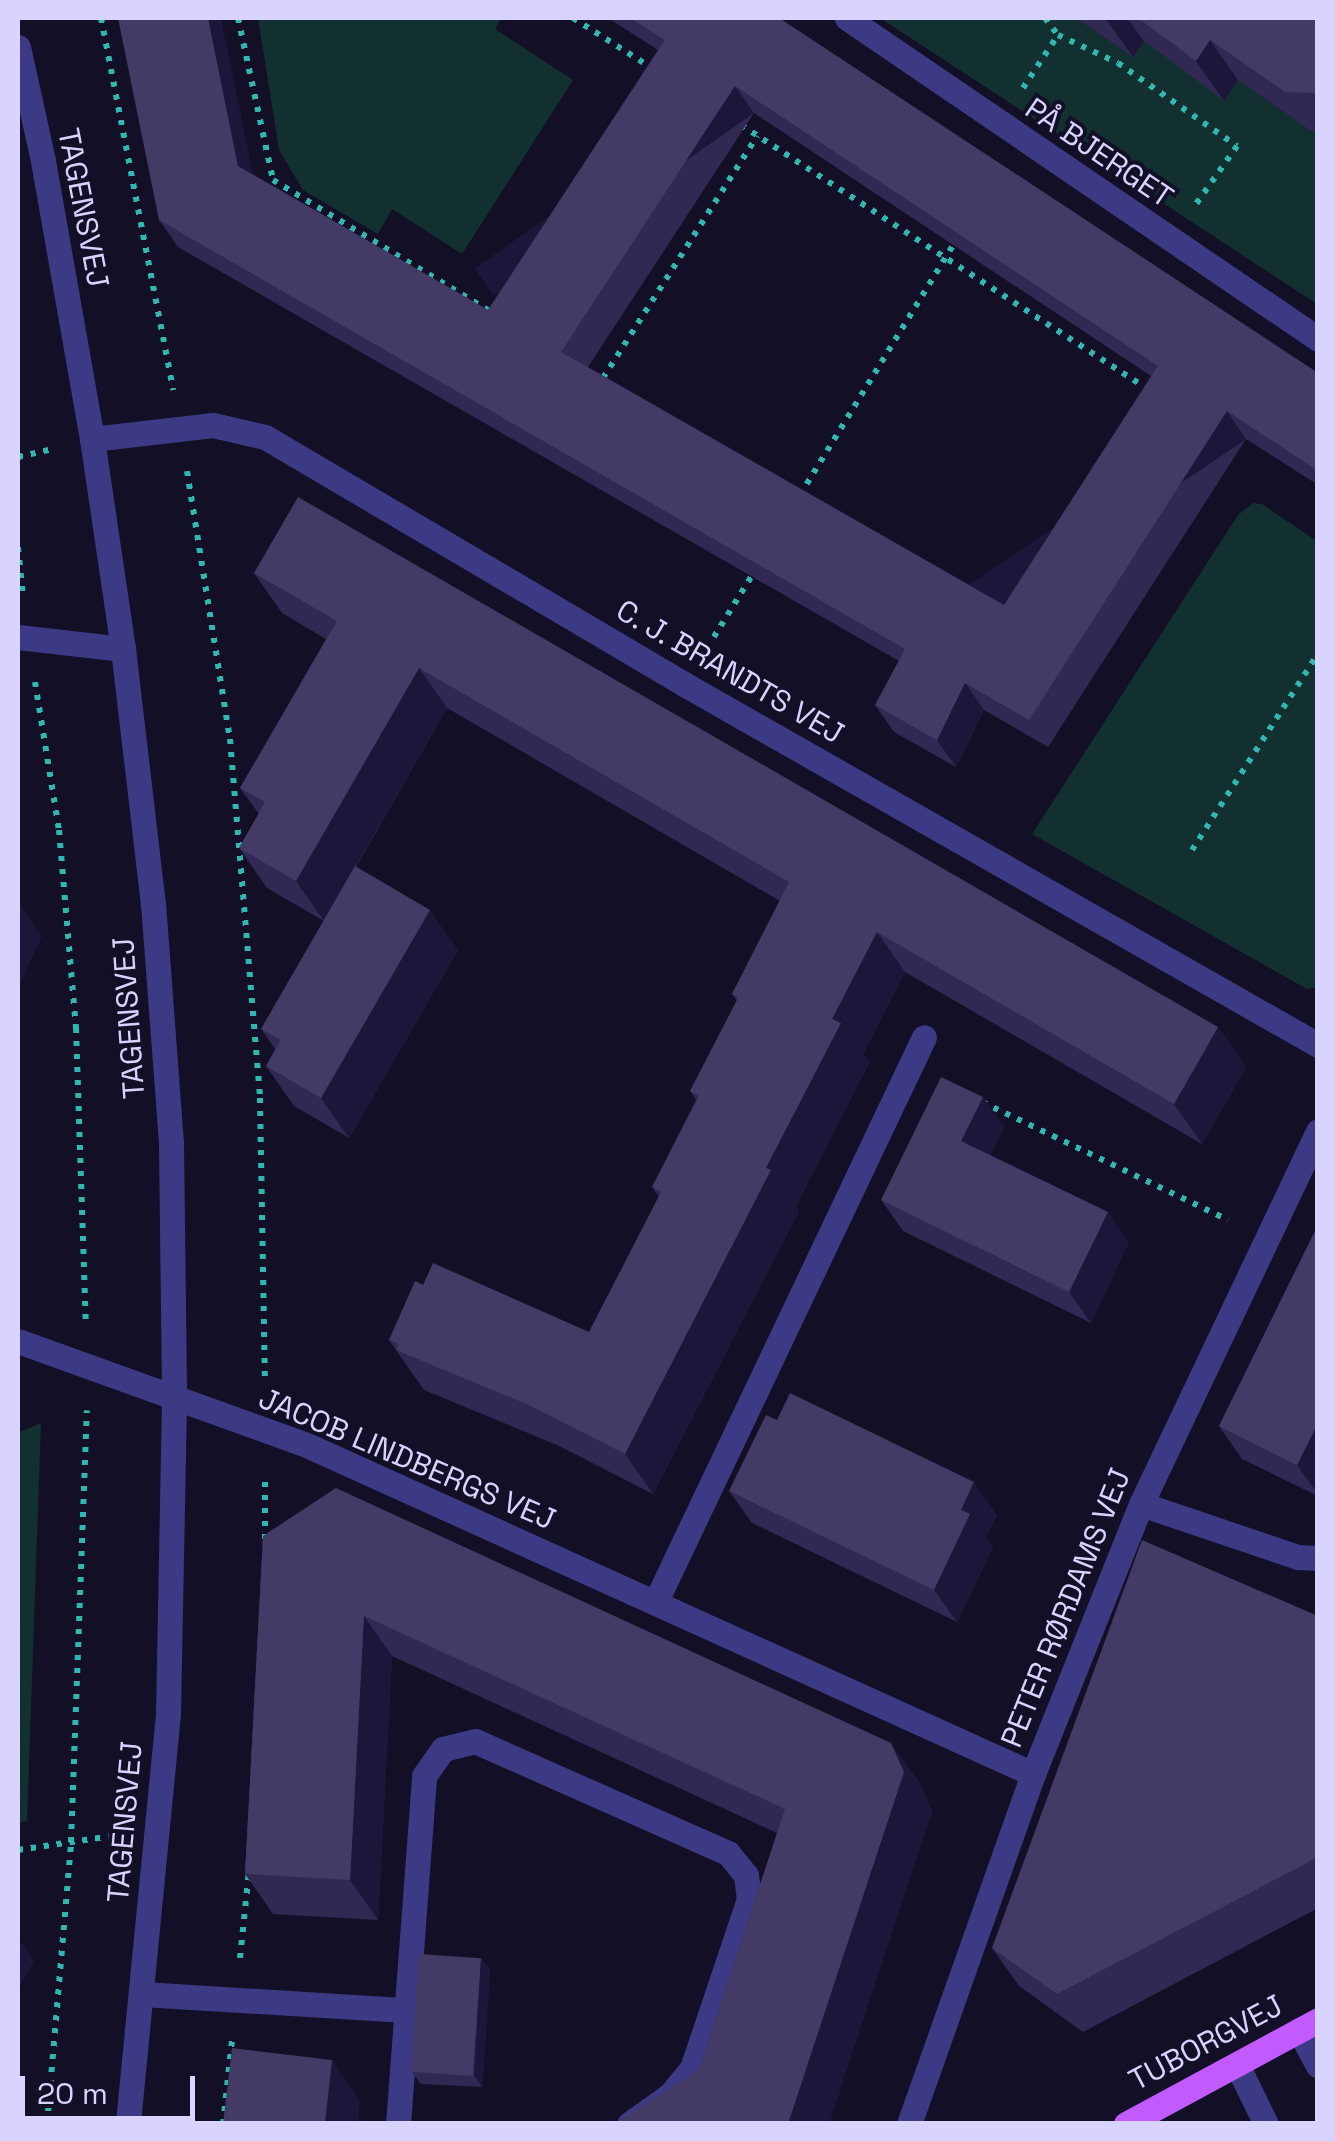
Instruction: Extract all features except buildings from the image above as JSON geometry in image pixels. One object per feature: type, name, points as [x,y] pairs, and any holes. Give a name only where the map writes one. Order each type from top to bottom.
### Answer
[{"type":"main road","name":"TUBORGVEJ","points":[[1126,2124],[1308,2025]]},
{"type":"street","name":"PÅ BJERGET","points":[[847,18],[1318,338]]},
{"type":"street","name":"TAGENSVEJ","points":[[18,47],[43,161],[92,439],[123,649],[153,904],[170,1144],[174,1401],[168,1714],[128,2124]]},
{"type":"street","name":"C. J. BRANDTS VEJ","points":[[92,439],[213,425],[266,437],[684,684],[1318,1045]]},
{"type":"street","points":[[18,638],[123,649]]},
{"type":"street","points":[[656,1601],[924,1036]]},
{"type":"street","name":"PETER RØRDAMS VEJ","points":[[909,2124],[1033,1774],[1141,1504],[1318,1131]]},
{"type":"street","name":"JACOB LINDBERGS VEJ","points":[[21,1350],[309,1446],[1033,1774]]},
{"type":"street","points":[[1141,1504],[1298,1557],[1318,1558]]},
{"type":"street","points":[[398,2124],[424,1776],[443,1750],[475,1741],[728,1853],[746,1875],[750,1898],[692,2068],[670,2095],[629,2124]]},
{"type":"street","points":[[142,1994],[406,2010]]},
{"type":"street","points":[[1308,2025],[1318,2065]]},
{"type":"street","points":[[1237,2065],[1266,2124]]},
{"type":"path","points":[[102,18],[180,428],[233,779],[260,1098],[266,1432],[264,1545]]},
{"type":"path","points":[[238,18],[273,180],[496,314],[506,298]]},
{"type":"path","points":[[573,18],[668,79]]},
{"type":"path","points":[[1045,18],[1058,35],[1118,63],[1238,146],[1171,240]]},
{"type":"path","points":[[998,124],[1058,35]]},
{"type":"path","points":[[643,86],[654,70]]},
{"type":"path","points":[[728,117],[1150,391],[1140,407]]},
{"type":"path","points":[[603,378],[757,136]]},
{"type":"path","points":[[797,500],[954,244]]},
{"type":"path","points":[[588,369],[620,388]]},
{"type":"path","points":[[783,486],[797,500],[816,506]]},
{"type":"path","points":[[684,684],[751,577]]},
{"type":"path","points":[[1192,850],[1318,654]]},
{"type":"path","points":[[980,1101],[1265,1238]]},
{"type":"path","points":[[18,1850],[158,1830]]},
{"type":"path","points":[[223,2124],[249,1866]]},
{"type":"green space","points":[[258,18],[501,18],[495,29],[573,80],[462,254],[392,209],[378,234],[303,190],[279,150]]},
{"type":"green space","points":[[880,18],[1317,18],[1317,304]]},
{"type":"green space","points":[[1253,503],[1262,504],[1317,541],[1318,987],[1307,989],[1032,834],[1238,515]]},
{"type":"green space","points":[[41,1423],[27,1821],[18,1823],[18,1433]]}]
